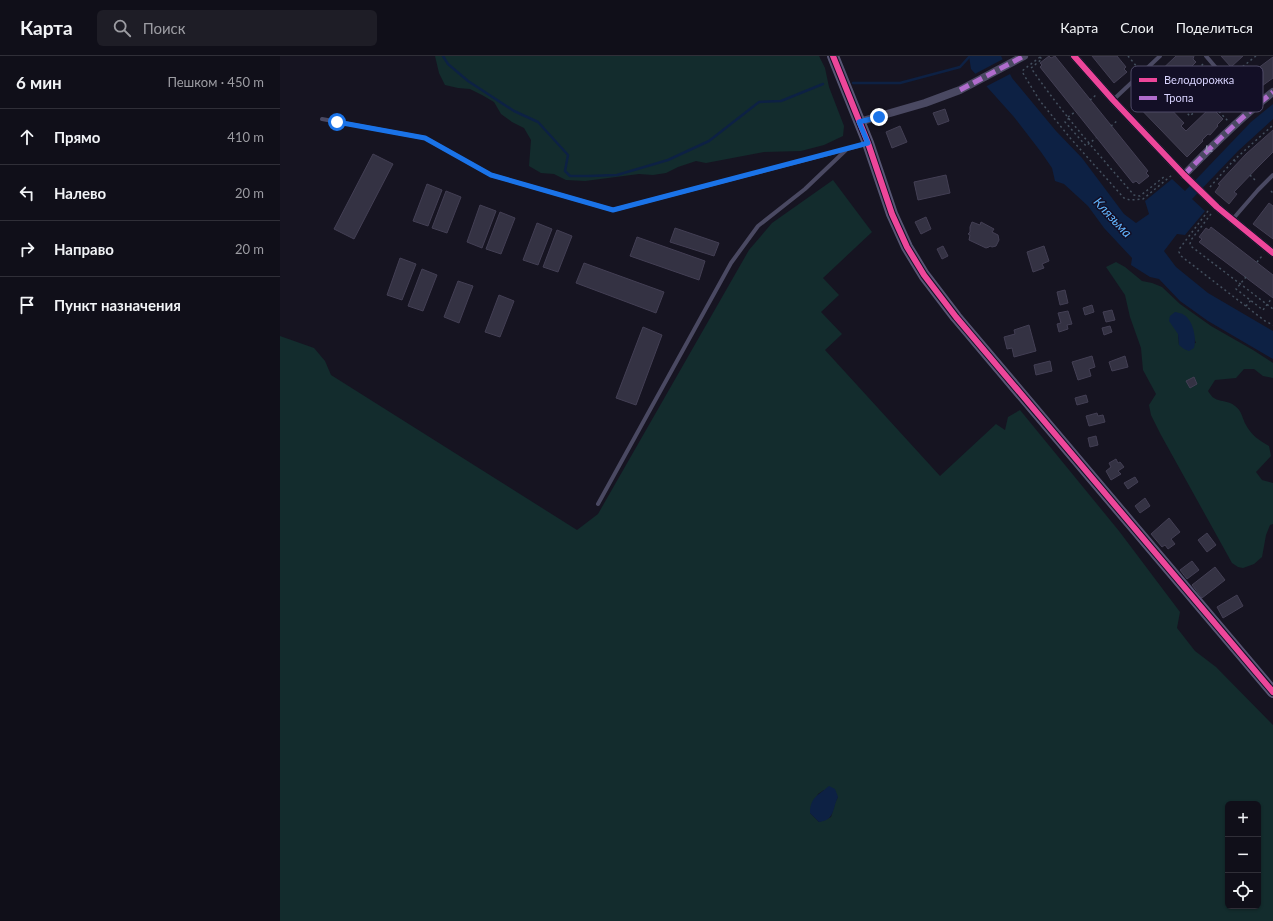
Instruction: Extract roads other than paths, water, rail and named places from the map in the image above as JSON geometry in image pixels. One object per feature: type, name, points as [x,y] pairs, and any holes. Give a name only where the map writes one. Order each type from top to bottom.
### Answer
[{"type":"street","points":[[833,56],[868,143],[892,214],[907,247],[924,275],[956,317],[1273,692]]},
{"type":"street","points":[[1074,56],[1113,100],[1184,175],[1232,220],[1273,252]]},
{"type":"street","points":[[859,122],[925,103],[960,90],[1022,57]]},
{"type":"street","points":[[1263,100],[1273,92]]},
{"type":"street","points":[[1184,175],[1248,112]]},
{"type":"lane","points":[[1149,66],[1160,56]]},
{"type":"lane","points":[[1207,57],[1214,66]]},
{"type":"lane","points":[[1113,100],[1131,83]]},
{"type":"lane","points":[[322,119],[425,138],[491,175],[613,210],[868,143]]},
{"type":"lane","points":[[598,504],[731,263],[758,226],[805,189],[846,149]]},
{"type":"lane","points":[[1232,220],[1273,175]]},
{"type":"water","name":"Клязьма","points":[[969,56],[1001,56],[1012,78],[1056,131],[1082,158],[1124,214],[1136,223],[1149,214],[1145,201],[1172,179],[1185,191],[1251,122],[1273,104],[1273,119],[1238,151],[1192,199],[1205,211],[1185,235],[1177,234],[1164,251],[1176,267],[1208,293],[1273,331],[1273,359],[1208,321],[1180,301],[1159,279],[1150,277],[1131,265],[1132,258],[1104,228],[1088,206],[1064,184],[1055,181],[1052,168],[1041,152],[1014,117],[971,69]]},
{"type":"water","points":[[1175,312],[1183,314],[1187,317],[1192,325],[1195,335],[1195,344],[1194,348],[1189,351],[1179,345],[1178,334],[1169,321],[1170,316]]},
{"type":"water","points":[[829,786],[835,789],[838,797],[828,819],[819,822],[810,813],[810,808],[813,800]]},
{"type":"waterway","points":[[443,56],[448,64],[468,81],[514,111],[538,122],[568,155],[565,171],[570,176],[617,175],[668,160],[709,141],[759,102],[781,101],[823,84]]},
{"type":"waterway","points":[[853,83],[900,83],[960,67],[970,56]]}]
